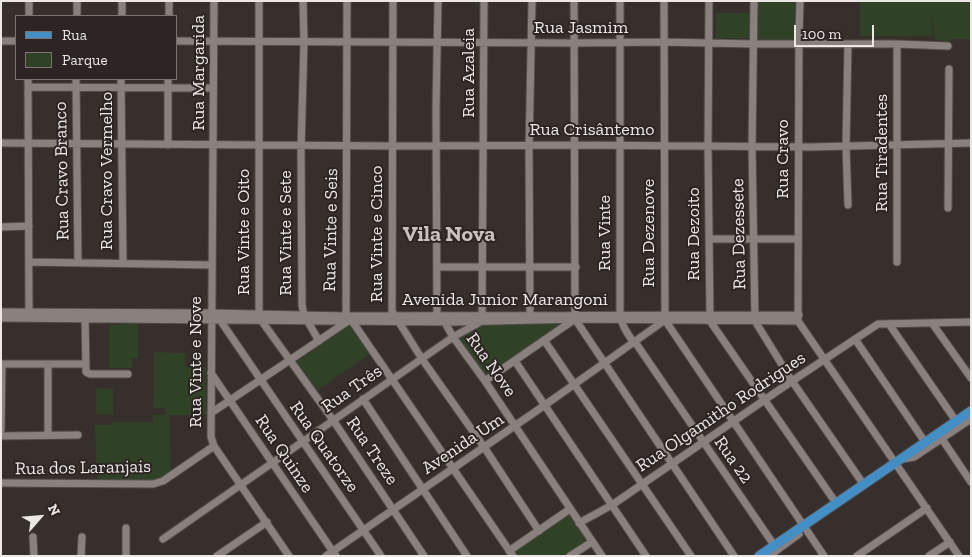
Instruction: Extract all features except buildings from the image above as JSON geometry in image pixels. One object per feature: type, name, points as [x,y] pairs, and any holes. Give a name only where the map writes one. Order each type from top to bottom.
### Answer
[{"type":"main road","points":[[759,556],[926,442],[940,436],[956,421],[971,411]]},
{"type":"street","points":[[29,15],[30,1]]},
{"type":"street","points":[[77,1],[77,15]]},
{"type":"street","points":[[122,1],[122,15]]},
{"type":"street","points":[[169,1],[169,15]]},
{"type":"street","name":"Rua Margarida","points":[[213,144],[214,1]]},
{"type":"street","name":"Rua Vinte e Oito","points":[[258,1],[260,317]]},
{"type":"street","name":"Rua Vinte e Sete","points":[[303,1],[304,42],[301,145],[302,305],[305,318]]},
{"type":"street","name":"Rua Vinte e Seis","points":[[347,1],[348,319]]},
{"type":"street","name":"Rua Vinte e Cinco","points":[[393,1],[390,306],[395,318]]},
{"type":"street","points":[[438,1],[437,267],[440,318]]},
{"type":"street","name":"Rua Azaleia","points":[[482,318],[484,1]]},
{"type":"street","points":[[530,318],[529,145],[532,1]]},
{"type":"street","points":[[574,1],[575,316],[734,556]]},
{"type":"street","name":"Rua Vinte","points":[[620,1],[620,317]]},
{"type":"street","name":"Rua Dezenove","points":[[664,1],[665,317]]},
{"type":"street","name":"Rua Dezoito","points":[[709,1],[709,318]]},
{"type":"street","name":"Rua Dezessete","points":[[754,1],[752,146],[755,318]]},
{"type":"street","name":"Rua Cravo","points":[[798,318],[800,1]]},
{"type":"street","points":[[1,41],[15,41]]},
{"type":"street","name":"Rua Jasmim","points":[[178,41],[709,42],[948,46]]},
{"type":"street","points":[[848,44],[846,146],[848,205]]},
{"type":"street","name":"Rua Tiradentes","points":[[897,44],[897,262]]},
{"type":"street","points":[[948,208],[949,70]]},
{"type":"street","points":[[28,80],[29,315]]},
{"type":"street","name":"Rua Cravo Branco","points":[[76,80],[78,263]]},
{"type":"street","points":[[168,80],[168,145]]},
{"type":"street","points":[[28,87],[76,87],[122,83],[214,88]]},
{"type":"street","name":"Rua Cravo Vermelho","points":[[122,83],[123,263]]},
{"type":"street","name":"Rua Crisântemo","points":[[1,143],[393,146],[897,146],[971,144]]},
{"type":"street","name":"Rua Vinte e Nove","points":[[213,144],[211,437],[214,446],[289,556]]},
{"type":"street","points":[[1,227],[29,226]]},
{"type":"street","points":[[709,239],[798,239]]},
{"type":"street","points":[[29,262],[212,265]]},
{"type":"street","points":[[437,267],[576,267]]},
{"type":"street","points":[[4,315],[211,316]]},
{"type":"street","points":[[85,315],[86,372],[88,374],[128,374]]},
{"type":"street","name":"Avenida Junior Marangoni","points":[[211,316],[220,320],[260,317]]},
{"type":"street","name":"Avenida Junior Marangoni","points":[[211,316],[348,319],[575,316],[798,318]]},
{"type":"street","points":[[485,381],[575,316]]},
{"type":"street","name":"Rua Treze","points":[[260,317],[333,420],[424,556]]},
{"type":"street","name":"Rua 22","points":[[620,317],[634,342],[774,545]]},
{"type":"street","points":[[665,317],[733,422],[806,524],[824,556]]},
{"type":"street","name":"Avenida Um","points":[[326,556],[334,554],[363,530],[575,385],[665,317]]},
{"type":"street","points":[[305,318],[319,341]]},
{"type":"street","points":[[395,318],[539,531]]},
{"type":"street","name":"Rua Nove","points":[[440,318],[485,381],[602,556]]},
{"type":"street","name":"Rua Três","points":[[163,539],[482,318]]},
{"type":"street","points":[[709,318],[836,504]]},
{"type":"street","points":[[755,318],[792,381],[864,485]]},
{"type":"street","points":[[798,318],[823,360],[959,556]]},
{"type":"street","points":[[211,413],[319,341],[348,319],[393,379],[511,553],[570,509]]},
{"type":"street","name":"Rua Quatorze","points":[[220,320],[302,443],[381,556]]},
{"type":"street","points":[[889,324],[971,322]]},
{"type":"street","points":[[932,323],[971,378]]},
{"type":"street","name":"Rua Olgamitho Rodrigues","points":[[579,523],[612,505],[878,324],[889,324]]},
{"type":"street","points":[[889,324],[956,421]]},
{"type":"street","points":[[855,339],[926,442]]},
{"type":"street","points":[[544,340],[691,556]]},
{"type":"street","points":[[515,361],[646,556]]},
{"type":"street","points":[[1,430],[2,364],[86,364]]},
{"type":"street","points":[[48,364],[48,436]]},
{"type":"street","name":"Rua Quinze","points":[[211,372],[334,554]]},
{"type":"street","points":[[363,399],[467,556]]},
{"type":"street","points":[[769,556],[806,524],[820,519],[887,474],[896,463],[914,457],[940,436],[971,419]]},
{"type":"street","points":[[1,436],[78,435]]},
{"type":"street","points":[[940,436],[971,482]]},
{"type":"street","name":"Rua dos Laranjais","points":[[1,484],[152,484],[163,481],[214,446]]},
{"type":"street","points":[[857,556],[927,508]]},
{"type":"street","points":[[218,556],[267,522]]},
{"type":"street","points":[[126,528],[126,556]]},
{"type":"street","points":[[33,537],[34,556]]},
{"type":"street","points":[[81,556],[82,537]]},
{"type":"street","points":[[570,556],[592,542]]},
{"type":"street","points":[[929,556],[950,542]]},
{"type":"green space","points":[[757,1],[797,1],[796,40],[758,40]]},
{"type":"green space","points":[[860,1],[971,1],[971,39],[950,39],[948,45],[942,40],[935,40],[932,14],[932,36],[860,36]]},
{"type":"green space","points":[[716,13],[749,13],[749,38],[716,38]]},
{"type":"green space","points":[[138,322],[138,358],[131,358],[133,368],[109,368],[109,325],[132,324]]},
{"type":"green space","points":[[487,323],[561,324],[486,376],[483,375],[458,339],[478,325]]},
{"type":"green space","points":[[350,325],[370,354],[316,391],[296,362]]},
{"type":"green space","points":[[154,352],[185,353],[185,367],[206,367],[206,415],[169,415],[171,472],[151,481],[97,482],[95,425],[112,425],[112,422],[153,422],[153,415],[165,415],[165,408],[153,408]]},
{"type":"green space","points":[[96,388],[113,389],[113,415],[96,414]]},
{"type":"green space","points":[[567,515],[572,517],[586,538],[585,543],[565,556],[516,556],[517,548]]},
{"type":"district","name":"Vila Nova","points":[[449,235]]}]
